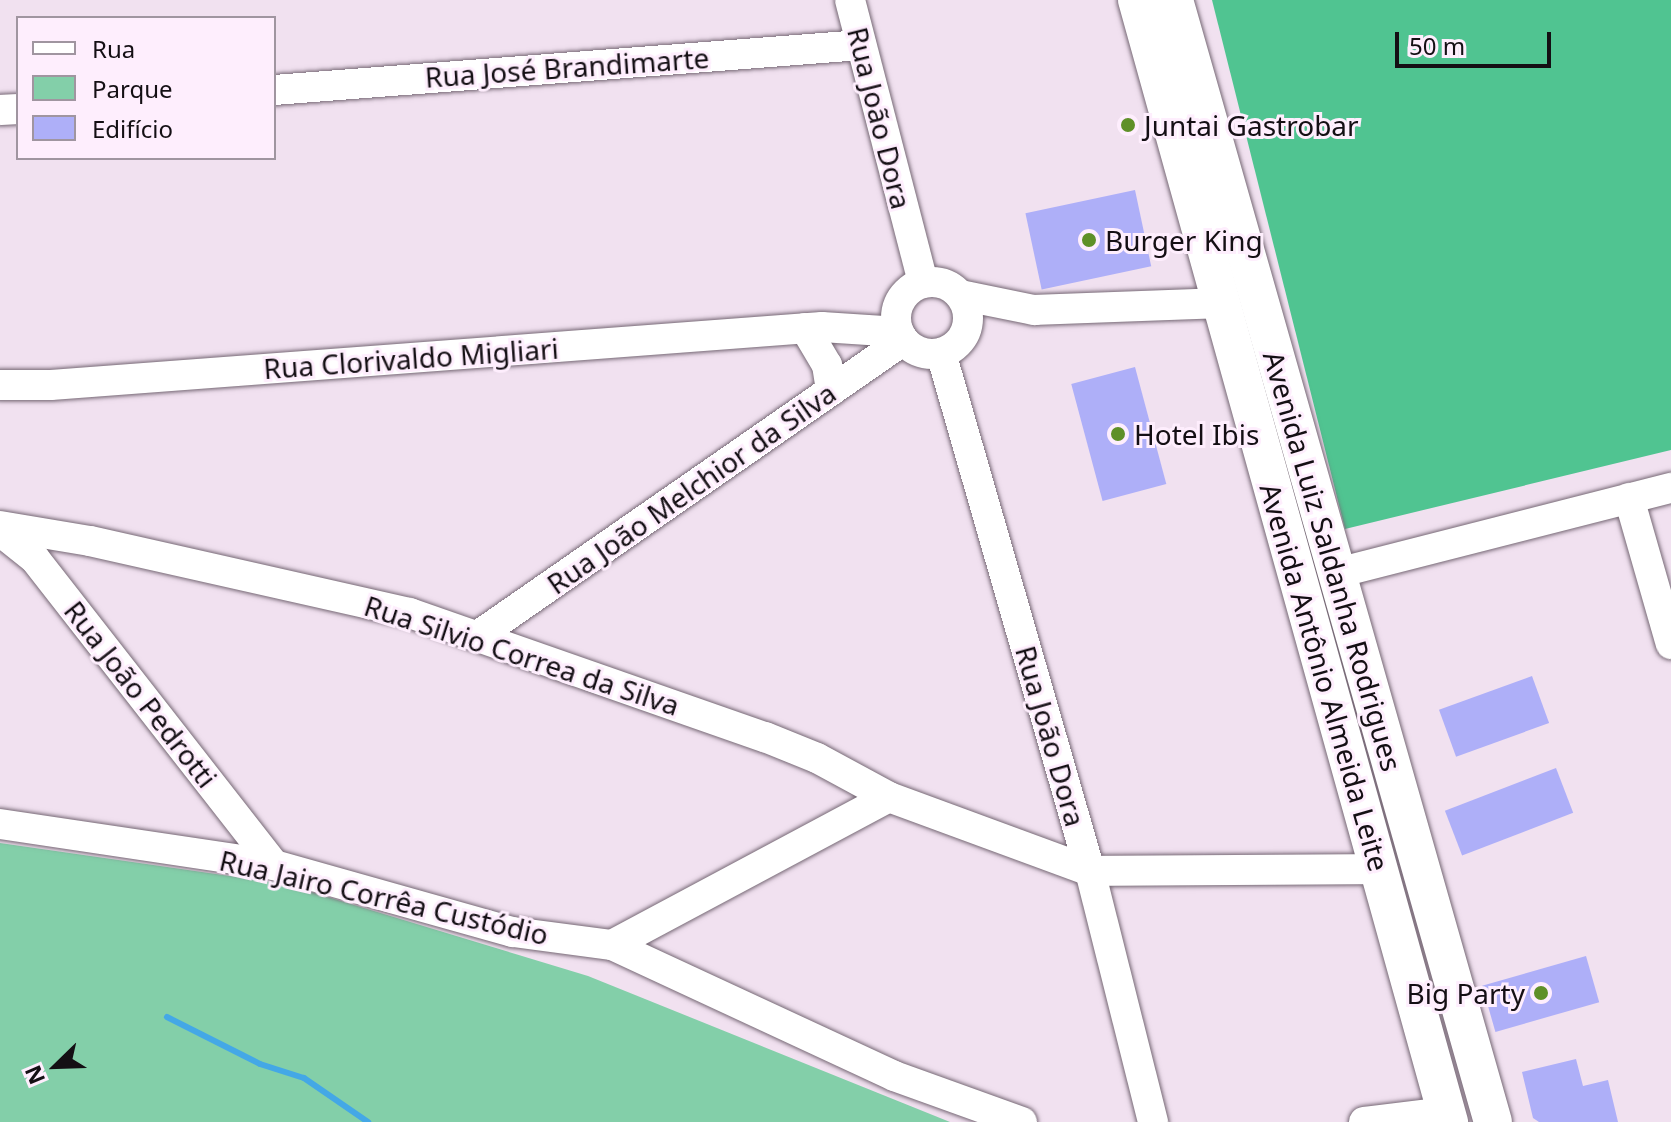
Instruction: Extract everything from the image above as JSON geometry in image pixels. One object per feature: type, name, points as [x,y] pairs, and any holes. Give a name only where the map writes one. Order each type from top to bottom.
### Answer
[{"type":"main road","name":"Avenida Antônio Almeida Leite","points":[[1137,0],[1448,1117]]},
{"type":"main road","name":"Avenida Luiz Saldanha Rodrigues","points":[[1174,0],[1493,1122]]},
{"type":"street","name":"Rua João Dora","points":[[850,0],[861,45],[906,314]]},
{"type":"street","name":"Rua José Brandimarte","points":[[276,90],[861,45]]},
{"type":"street","points":[[1034,310],[921,352],[906,314],[943,284],[960,295],[1034,310],[1222,303]]},
{"type":"street","points":[[952,343],[968,314],[960,295]]},
{"type":"street","name":"Rua Clorivaldo Migliari","points":[[0,385],[51,385],[813,327],[906,314]]},
{"type":"street","name":"Rua João Melchior da Silva","points":[[479,635],[831,391],[906,314]]},
{"type":"street","points":[[813,327],[827,365],[831,391]]},
{"type":"street","name":"Rua João Dora","points":[[952,343],[1153,1122]]},
{"type":"street","points":[[1337,573],[1671,488]]},
{"type":"street","points":[[1629,498],[1671,644]]},
{"type":"street","name":"Rua Silvio Correa da Silva","points":[[0,528],[90,541],[410,613],[765,737],[817,758],[889,797],[1090,871],[1379,869]]},
{"type":"street","name":"Rua João Pedrotti","points":[[0,528],[35,559],[274,865]]},
{"type":"street","points":[[612,945],[889,797]]},
{"type":"street","name":"Rua Jairo Corrêa Custódio","points":[[0,824],[274,865],[513,932],[612,945],[894,1076],[1022,1122]]},
{"type":"street","points":[[1364,1122],[1448,1117]]},
{"type":"green space","points":[[1212,0],[1671,0],[1671,450],[1345,529]]},
{"type":"green space","points":[[0,843],[285,884],[588,976],[950,1122],[0,1122]]},
{"type":"building","name":"Burger King","points":[[1135,190],[1151,266],[1042,290],[1025,213]]},
{"type":"building","name":"Hotel Ibis","points":[[1135,367],[1166,484],[1103,501],[1071,384]]},
{"type":"building","points":[[1532,676],[1549,723],[1456,757],[1439,710]]},
{"type":"building","points":[[1556,768],[1573,813],[1462,855],[1445,811]]},
{"type":"building","name":"Big Party","points":[[1586,956],[1599,1002],[1495,1032],[1482,986]]},
{"type":"building","points":[[1576,1059],[1583,1086],[1608,1080],[1618,1122],[1539,1122],[1533,1118],[1522,1072]]},
{"type":"waterway","points":[[167,1017],[260,1064],[304,1078],[368,1122]]},
{"type":"place","name":"Juntai Gastrobar","points":[[1128,125]]},
{"type":"place","name":"Burger King","points":[[1089,240]]},
{"type":"place","name":"Hotel Ibis","points":[[1118,434]]},
{"type":"place","name":"Big Party","points":[[1541,993]]}]
